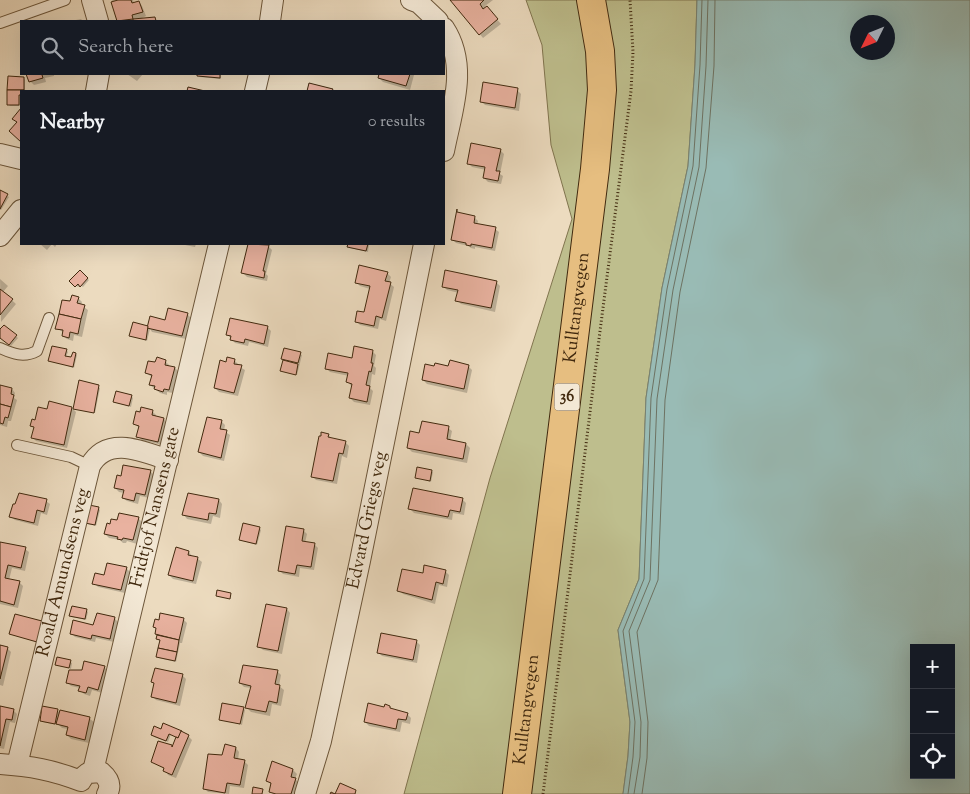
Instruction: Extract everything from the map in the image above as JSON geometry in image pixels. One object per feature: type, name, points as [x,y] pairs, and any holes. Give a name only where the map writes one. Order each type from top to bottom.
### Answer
[{"type":"highway","name":"Kulltangvegen","points":[[517,794],[595,169],[602,90],[600,51],[592,0]]},
{"type":"street","points":[[92,0],[98,20]]},
{"type":"street","points":[[270,20],[273,0]]},
{"type":"street","points":[[412,0],[437,20]]},
{"type":"street","points":[[445,30],[453,44],[459,80],[445,146]]},
{"type":"street","points":[[96,90],[100,75]]},
{"type":"street","points":[[255,90],[259,75]]},
{"type":"street","points":[[0,154],[20,159]]},
{"type":"street","points":[[0,236],[20,211]]},
{"type":"street","name":"Fridtjof Nansens gate","points":[[85,782],[168,460],[219,245]]},
{"type":"street","name":"Edvard Griegs veg","points":[[305,794],[321,741],[360,562],[424,245]]},
{"type":"street","name":"Roald Amundsens veg","points":[[8,764],[40,664],[90,466],[94,458],[103,451],[113,448],[136,450],[168,460]]},
{"type":"street","points":[[8,764],[49,770],[85,782],[100,772],[110,784],[111,793]]},
{"type":"lane","points":[[0,23],[65,0]]},
{"type":"lane","points":[[0,348],[19,355],[30,355],[37,351],[49,318]]},
{"type":"lane","points":[[17,445],[71,457],[90,466]]},
{"type":"path","points":[[543,794],[631,91],[630,0]]},
{"type":"green space","points":[[526,0],[697,0],[695,65],[688,166],[662,288],[646,398],[639,579],[618,630],[630,722],[623,794],[404,794],[490,478],[572,219],[551,145],[542,45]]},
{"type":"water","points":[[697,0],[970,0],[970,794],[623,794],[630,722],[618,630],[639,579],[646,398],[662,288],[688,166],[695,65]]},
{"type":"building","points":[[131,0],[132,3],[139,1],[143,12],[132,15],[133,19],[117,20],[111,2]]},
{"type":"building","points":[[450,0],[484,0],[480,4],[483,9],[487,6],[498,19],[479,35]]},
{"type":"building","points":[[155,17],[156,20],[133,20]]},
{"type":"building","points":[[26,75],[42,75],[43,78],[29,82]]},
{"type":"building","points":[[220,75],[220,78],[197,76]]},
{"type":"building","points":[[379,75],[410,75],[406,86],[378,78]]},
{"type":"building","points":[[8,76],[24,77],[24,90],[7,90]]},
{"type":"building","points":[[483,82],[518,88],[515,108],[480,102]]},
{"type":"building","points":[[309,83],[333,89],[332,90],[307,90]]},
{"type":"building","points":[[188,87],[201,90],[187,90]]},
{"type":"building","points":[[7,90],[20,90],[19,105],[7,105]]},
{"type":"building","points":[[20,109],[20,141],[9,131],[17,122],[12,119]]},
{"type":"building","points":[[471,143],[501,149],[496,171],[500,171],[498,181],[483,178],[485,167],[467,164]]},
{"type":"building","points":[[0,190],[8,194],[0,209]]},
{"type":"building","points":[[457,209],[457,212],[475,216],[474,223],[496,227],[492,248],[471,244],[471,246],[451,240]]},
{"type":"building","points":[[248,245],[269,245],[263,271],[265,271],[264,278],[241,273]]},
{"type":"building","points":[[348,245],[368,245],[366,251],[347,247]]},
{"type":"building","points":[[359,265],[388,272],[385,281],[391,282],[382,318],[376,316],[374,326],[355,322],[357,311],[364,312],[370,286],[355,283]]},
{"type":"building","points":[[80,270],[88,278],[80,287],[78,284],[75,287],[69,281]]},
{"type":"building","points":[[445,270],[497,281],[491,308],[455,301],[458,290],[442,287]]},
{"type":"building","points":[[0,289],[13,299],[0,315]]},
{"type":"building","points":[[72,295],[79,297],[77,303],[85,305],[81,319],[59,314],[62,300],[70,301]]},
{"type":"building","points":[[168,308],[188,313],[182,336],[147,328],[150,316],[165,320]]},
{"type":"building","points":[[59,314],[81,319],[78,334],[70,332],[69,338],[62,336],[63,330],[55,329]]},
{"type":"building","points":[[230,318],[268,326],[264,344],[245,339],[244,343],[230,340],[231,336],[226,335]]},
{"type":"building","points":[[133,322],[148,326],[146,340],[129,336]]},
{"type":"building","points":[[4,325],[17,335],[9,345],[0,338],[0,329]]},
{"type":"building","points":[[52,346],[67,349],[65,356],[71,357],[73,352],[76,353],[73,367],[48,361]]},
{"type":"building","points":[[354,346],[373,350],[371,363],[373,363],[366,385],[370,386],[367,402],[349,398],[352,384],[346,382],[348,373],[325,369],[328,353],[352,358]]},
{"type":"building","points":[[284,348],[301,352],[298,363],[281,359]]},
{"type":"building","points":[[157,357],[166,360],[165,365],[175,367],[169,390],[164,389],[163,392],[154,389],[155,386],[149,385],[152,375],[145,373],[148,361],[155,362]]},
{"type":"building","points":[[227,357],[235,359],[234,364],[242,365],[234,393],[214,388],[220,360],[226,362]]},
{"type":"building","points":[[283,360],[298,364],[296,375],[280,371]]},
{"type":"building","points":[[450,360],[469,365],[464,389],[422,380],[425,364],[434,366],[435,363],[448,366]]},
{"type":"building","points":[[79,380],[99,385],[94,413],[73,409]]},
{"type":"building","points":[[0,385],[12,388],[11,394],[14,395],[11,407],[0,404]]},
{"type":"building","points":[[116,391],[132,395],[129,406],[113,402]]},
{"type":"building","points":[[49,401],[72,407],[64,445],[31,438],[34,427],[30,426],[32,419],[35,420],[38,407],[47,409]]},
{"type":"building","points":[[0,404],[11,407],[8,418],[5,417],[3,424],[0,423]]},
{"type":"building","points":[[141,407],[153,410],[152,415],[164,418],[158,442],[136,437],[139,426],[133,424],[136,411],[140,412]]},
{"type":"building","points":[[207,417],[222,420],[220,429],[227,430],[221,458],[198,452]]},
{"type":"building","points":[[422,421],[449,426],[447,439],[466,443],[463,459],[407,448],[410,431],[419,433]]},
{"type":"building","points":[[321,432],[329,434],[328,437],[346,441],[343,454],[339,453],[333,481],[311,477]]},
{"type":"building","points":[[123,465],[151,470],[145,495],[136,493],[134,501],[122,498],[124,490],[114,488],[117,475],[121,476]]},
{"type":"building","points":[[417,467],[432,470],[430,481],[415,478]]},
{"type":"building","points":[[413,488],[463,498],[460,512],[450,510],[448,517],[408,509]]},
{"type":"building","points":[[19,493],[47,499],[44,512],[37,510],[34,523],[9,517]]},
{"type":"building","points":[[188,493],[219,499],[216,514],[209,513],[208,520],[182,515]]},
{"type":"building","points":[[89,505],[99,507],[95,525],[85,523]]},
{"type":"building","points":[[119,513],[139,517],[133,540],[117,539],[118,537],[104,534],[107,523],[110,524],[111,519],[117,520]]},
{"type":"building","points":[[243,523],[260,527],[256,544],[239,540]]},
{"type":"building","points":[[286,526],[304,529],[302,541],[315,543],[311,567],[297,565],[295,574],[278,571]]},
{"type":"building","points":[[0,542],[26,547],[21,568],[8,565],[5,578],[20,581],[14,605],[0,601]]},
{"type":"building","points":[[176,547],[189,551],[188,555],[198,557],[193,581],[168,575]]},
{"type":"building","points":[[107,563],[127,567],[121,590],[92,584],[95,573],[104,575]]},
{"type":"building","points":[[424,565],[446,570],[443,584],[436,582],[432,600],[397,591],[402,569],[423,573]]},
{"type":"building","points":[[217,590],[231,593],[230,599],[216,596]]},
{"type":"building","points":[[266,604],[287,608],[278,651],[257,647]]},
{"type":"building","points":[[72,606],[87,609],[85,619],[69,616]]},
{"type":"building","points":[[97,613],[115,617],[110,639],[92,635],[91,639],[70,634],[73,620],[93,625]]},
{"type":"building","points":[[160,613],[184,618],[179,640],[155,634],[156,628],[153,627],[155,619],[159,620]]},
{"type":"building","points":[[15,614],[42,621],[37,642],[9,634]]},
{"type":"building","points":[[381,633],[417,640],[413,660],[377,653]]},
{"type":"building","points":[[157,635],[179,640],[177,652],[158,648],[160,640],[156,639]]},
{"type":"building","points":[[0,645],[8,647],[0,679]]},
{"type":"building","points":[[158,648],[177,652],[175,661],[156,657]]},
{"type":"building","points":[[57,657],[71,660],[69,668],[55,665]]},
{"type":"building","points":[[84,661],[105,666],[98,690],[88,687],[86,693],[78,691],[80,686],[66,683],[69,670],[82,670]]},
{"type":"building","points":[[243,665],[278,670],[275,684],[280,685],[277,703],[269,701],[266,712],[245,708],[251,686],[239,683]]},
{"type":"building","points":[[155,668],[183,674],[176,703],[151,697],[154,683],[151,682]]},
{"type":"building","points":[[222,703],[244,707],[240,724],[219,720]]},
{"type":"building","points":[[368,703],[384,707],[385,704],[390,706],[390,708],[408,713],[406,720],[398,719],[396,729],[364,722]]},
{"type":"building","points":[[0,706],[14,709],[12,720],[6,719],[0,746]]},
{"type":"building","points":[[42,706],[58,709],[55,724],[40,721]]},
{"type":"building","points":[[60,710],[90,717],[85,740],[66,735],[68,727],[56,724]]},
{"type":"building","points":[[163,723],[182,731],[178,738],[169,734],[166,741],[151,735],[154,726],[161,729]]},
{"type":"building","points":[[181,731],[189,735],[172,775],[163,771],[164,768],[151,762],[158,741],[172,745],[172,747]]},
{"type":"building","points":[[225,744],[236,747],[234,758],[245,760],[240,785],[227,783],[225,793],[203,789],[208,754],[222,755]]},
{"type":"building","points":[[272,761],[293,769],[291,777],[296,778],[291,794],[269,792],[271,783],[266,781]]},
{"type":"building","points":[[340,783],[356,790],[355,794],[335,794]]},
{"type":"building","points":[[253,787],[263,789],[262,794],[252,794]]}]
